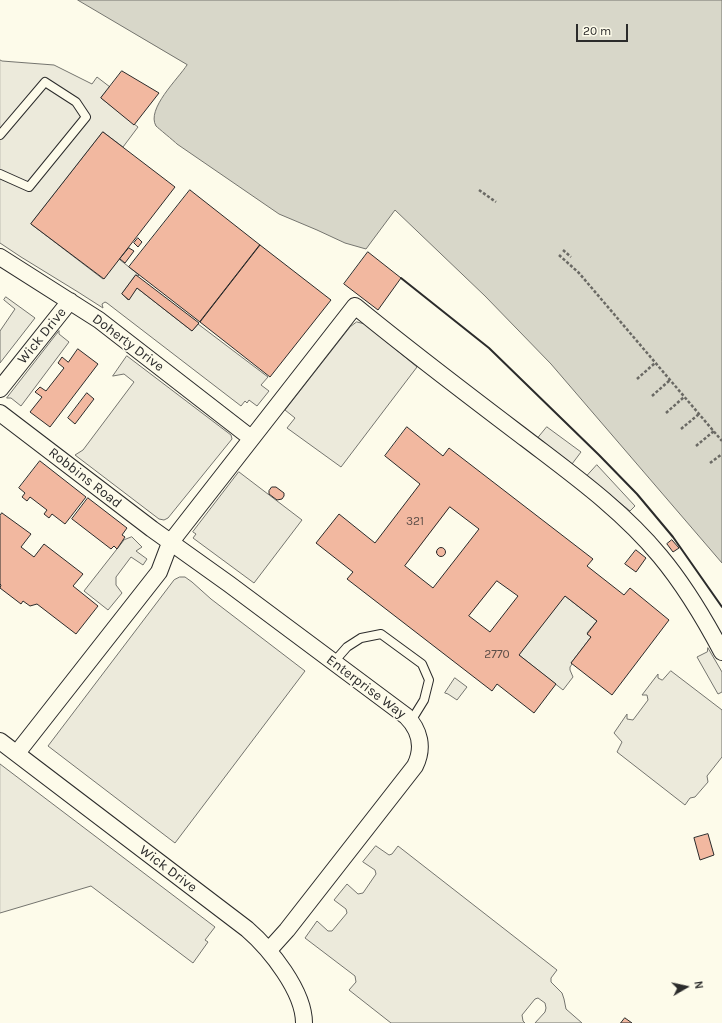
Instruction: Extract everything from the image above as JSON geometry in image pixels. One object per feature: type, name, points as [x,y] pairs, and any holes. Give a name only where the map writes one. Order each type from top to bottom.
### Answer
[{"type":"street","name":"Doherty Drive","points":[[0,257],[99,320],[251,438]]},
{"type":"street","name":"Wick Drive","points":[[0,389],[70,301]]},
{"type":"street","points":[[17,753],[159,572],[170,542],[355,306],[391,336],[590,489],[619,514],[653,547],[674,572],[704,617],[722,652]]},
{"type":"street","name":"Robbins Road","points":[[0,413],[170,542]]},
{"type":"street","name":"Enterprise Way","points":[[170,542],[229,584],[411,721],[418,732],[420,750],[415,766],[291,925],[269,950]]},
{"type":"street","name":"Wick Drive","points":[[0,741],[247,929],[269,950],[293,986],[302,1006],[304,1023]]},
{"type":"lane","points":[[0,135],[45,82],[76,102],[86,117],[29,187],[0,174]]},
{"type":"lane","points":[[333,663],[347,647],[362,638],[381,634],[422,664],[429,680],[424,700],[411,721]]},
{"type":"path","points":[[479,190],[496,202]]},
{"type":"path","points":[[563,250],[571,257]]},
{"type":"path","points":[[559,255],[579,273],[722,441]]},
{"type":"path","points":[[637,379],[655,363]]},
{"type":"path","points":[[652,396],[670,380]]},
{"type":"path","points":[[666,413],[684,397]]},
{"type":"path","points":[[680,430],[699,414]]},
{"type":"path","points":[[696,446],[714,431]]},
{"type":"path","points":[[710,463],[722,454]]},
{"type":"shaded area","points":[[78,0],[722,0],[722,563],[551,364],[485,296],[395,210],[366,249],[345,243],[279,214],[177,144],[156,126],[154,119],[155,111],[159,103],[164,94],[187,65]]},
{"type":"shaded area","points":[[0,60],[54,65],[92,84],[97,77],[110,87],[101,98],[138,127],[123,147],[103,132],[31,224],[103,279],[119,259],[139,275],[136,275],[122,294],[128,300],[137,288],[192,331],[198,324],[268,377],[261,385],[269,391],[257,406],[249,400],[247,403],[245,401],[241,406],[107,303],[105,302],[102,304],[103,308],[0,243]]},
{"type":"shaded area","points":[[6,297],[35,318],[0,363],[0,331],[15,309],[4,300]]},
{"type":"shaded area","points":[[357,322],[365,324],[417,367],[341,467],[287,428],[295,418],[285,410],[350,327]]},
{"type":"shaded area","points":[[59,331],[59,334],[69,342],[21,406],[11,398],[7,398]]},
{"type":"shaded area","points":[[127,356],[231,435],[232,439],[168,518],[164,520],[159,519],[75,455],[83,450],[134,382],[124,374],[113,376]]},
{"type":"shaded area","points":[[547,427],[581,452],[572,464],[538,438]]},
{"type":"shaded area","points":[[597,465],[635,506],[630,511],[587,476]]},
{"type":"shaded area","points":[[239,472],[302,520],[254,583],[193,538],[196,534],[193,532]]},
{"type":"shaded area","points":[[132,537],[142,547],[136,551],[147,559],[143,565],[131,557],[116,577],[116,585],[122,593],[108,610],[84,591],[124,540]]},
{"type":"shaded area","points":[[180,577],[185,577],[192,582],[211,599],[305,671],[175,843],[48,746],[174,580]]},
{"type":"shaded area","points":[[565,596],[597,621],[587,633],[591,637],[571,663],[570,670],[573,677],[563,690],[519,655]]},
{"type":"shaded area","points":[[708,648],[722,672],[722,692],[718,694],[697,657],[707,652]]},
{"type":"shaded area","points":[[671,671],[722,710],[722,757],[707,776],[708,782],[695,797],[690,798],[685,805],[617,752],[622,742],[614,733],[627,714],[627,719],[633,720],[648,700],[647,695],[642,695],[658,674],[658,678],[662,680]]},
{"type":"shaded area","points":[[455,678],[467,687],[457,700],[445,693]]},
{"type":"shaded area","points":[[0,764],[215,927],[205,940],[208,942],[193,963],[91,886],[0,913]]},
{"type":"shaded area","points":[[376,846],[389,855],[392,854],[398,846],[557,970],[551,978],[551,982],[562,993],[566,1009],[582,1023],[535,1023],[545,1012],[546,1008],[545,1003],[538,998],[535,999],[522,1015],[525,1023],[391,1023],[349,990],[356,982],[355,976],[305,938],[317,921],[328,931],[332,931],[347,913],[346,909],[334,900],[347,884],[358,894],[363,893],[376,874],[375,870],[363,862]]},
{"type":"building","points":[[122,71],[159,93],[134,125],[101,98]]},
{"type":"building","points":[[103,132],[175,187],[104,279],[31,224]]},
{"type":"building","points":[[190,190],[260,245],[200,322],[129,267]]},
{"type":"building","points":[[138,238],[142,242],[138,247],[134,243]]},
{"type":"building","points":[[260,245],[331,300],[270,377],[200,322]]},
{"type":"building","points":[[129,248],[134,251],[125,263],[120,259]]},
{"type":"building","points":[[368,252],[401,278],[378,310],[344,284]]},
{"type":"building","points":[[136,275],[199,323],[192,331],[137,288],[129,300],[122,294]]},
{"type":"building","points":[[78,349],[98,364],[50,427],[30,412],[42,397],[35,392],[40,387],[46,391],[64,368],[58,363],[62,357],[68,362]]},
{"type":"building","points":[[87,393],[94,399],[75,424],[68,418]]},
{"type":"building","points":[[407,427],[443,456],[449,448],[593,559],[587,566],[624,595],[630,588],[669,620],[612,695],[571,663],[591,637],[587,634],[597,621],[565,596],[519,655],[556,684],[534,713],[497,684],[492,691],[347,579],[353,572],[316,543],[339,514],[375,543],[420,484],[385,456]],"holes":[[[450,507],[479,529],[433,588],[405,566]],[[497,581],[518,596],[490,632],[469,616]]]},
{"type":"building","points":[[40,461],[86,497],[65,524],[52,514],[49,518],[44,514],[47,510],[30,497],[27,501],[22,497],[25,493],[19,488]]},
{"type":"building","points":[[272,487],[276,487],[284,493],[282,499],[277,500],[269,494]]},
{"type":"building","points":[[88,498],[127,528],[122,535],[125,537],[117,549],[114,546],[111,549],[72,519]]},
{"type":"building","points":[[2,513],[31,534],[21,547],[34,557],[44,544],[83,574],[73,586],[98,606],[76,634],[37,604],[30,606],[23,601],[21,604],[0,588],[0,516]]},
{"type":"building","points":[[672,540],[679,548],[673,552],[667,544]]},
{"type":"building","points":[[441,547],[446,552],[441,557],[436,552]]},
{"type":"building","points":[[636,550],[646,558],[636,572],[625,564]]},
{"type":"building","points":[[708,834],[714,855],[700,860],[694,838]]},
{"type":"building","points":[[625,1018],[632,1023],[621,1023]]},
{"type":"wall","points":[[401,278],[489,348],[599,455],[637,494],[673,537],[722,607]]}]
